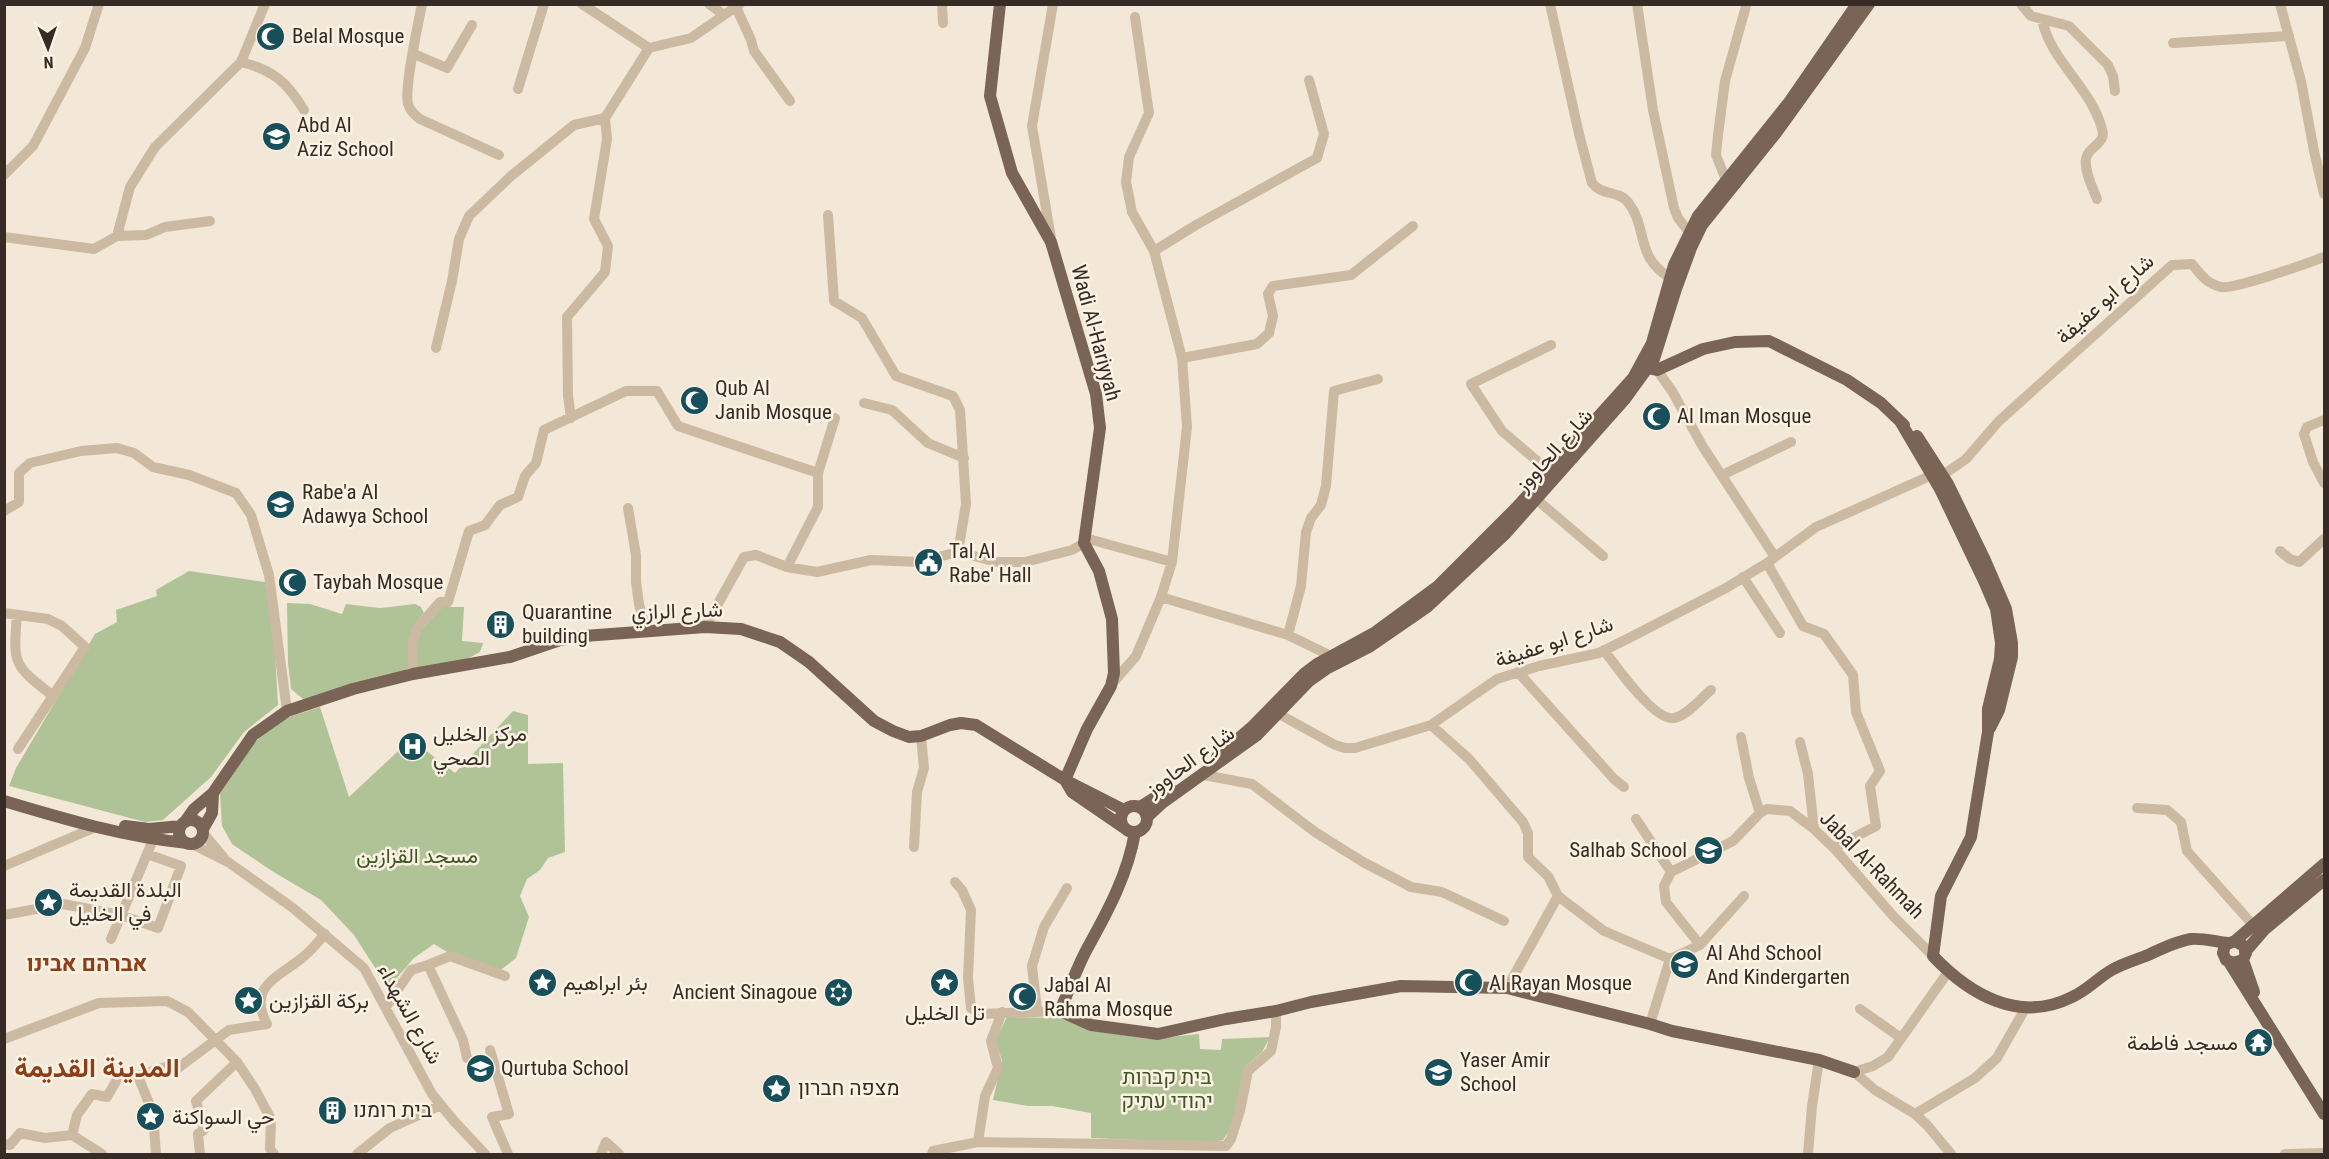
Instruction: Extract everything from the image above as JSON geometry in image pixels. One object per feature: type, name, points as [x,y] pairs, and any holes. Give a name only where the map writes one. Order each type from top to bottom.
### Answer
[{"type":"main road","name":"Wadi Al-Hariyyah","points":[[1000,4],[990,96],[1012,173],[1051,242],[1096,394],[1100,428],[1084,541]]},
{"type":"main road","points":[[1648,368],[1652,343],[1670,278],[1698,216],[1790,101],[1857,4]]},
{"type":"main road","name":"شارع الحاووز","points":[[1144,812],[1204,775],[1257,735],[1309,681],[1395,630],[1426,607],[1506,533],[1625,399],[1648,368],[1661,342],[1680,279],[1702,225],[1776,133],[1869,4]]},
{"type":"main road","points":[[1065,780],[1072,792],[1129,829],[1143,829],[1144,812],[1253,726],[1305,673],[1374,633],[1438,586],[1478,548],[1633,378],[1648,368],[1703,349],[1735,342],[1769,341],[1847,380],[1881,403],[1921,440],[1937,475],[1984,558],[2006,609],[2012,643],[2009,670],[1999,710],[1988,732],[1971,837],[1941,896],[1933,956],[1948,972],[1988,1000],[2005,1005],[2026,1007],[2048,1005],[2068,999],[2112,970],[2163,948],[2191,939],[2229,950],[2242,944],[2262,1013]]},
{"type":"main road","points":[[1065,780],[1087,729],[1111,686],[1115,662],[1112,619],[1099,571],[1084,541]]},
{"type":"main road","name":"شارع الرازي","points":[[183,824],[194,809],[213,793],[253,735],[287,711],[353,689],[412,674],[510,657],[560,640],[646,630],[705,627],[741,629],[780,642],[809,662],[874,721],[909,736],[921,736]]},
{"type":"main road","points":[[921,736],[950,725],[961,723],[976,725],[1065,780],[1124,810]]},
{"type":"main road","name":"شارع الرازي","points":[[203,831],[212,813],[213,793]]},
{"type":"main road","points":[[4,795],[135,828],[195,821],[203,831],[200,839],[189,843],[153,840],[96,827],[4,801]]},
{"type":"main road","points":[[1144,812],[1131,806],[1124,810],[1121,818],[1129,829],[1132,850],[1111,908],[1088,947],[1060,1011],[1091,1025],[1158,1034],[1401,986],[1507,988],[1672,1031],[1819,1060],[1854,1072]]},
{"type":"main road","points":[[183,824],[180,835],[189,843]]},
{"type":"main road","points":[[2229,950],[2253,925],[2325,864]]},
{"type":"main road","points":[[2229,950],[2236,963],[2264,930],[2325,880]]},
{"type":"main road","points":[[2229,950],[2262,1013],[2325,1114]]},
{"type":"street","points":[[4,175],[33,146],[85,48],[99,4]]},
{"type":"street","points":[[117,236],[130,187],[155,147],[242,62],[265,4]]},
{"type":"street","points":[[422,4],[407,99],[413,113],[419,118],[499,155]]},
{"type":"street","points":[[518,89],[544,4]]},
{"type":"street","points":[[582,4],[649,48]]},
{"type":"street","points":[[709,4],[724,15]]},
{"type":"street","points":[[942,4],[943,23]]},
{"type":"street","points":[[1051,242],[1032,126],[1053,4]]},
{"type":"street","points":[[1550,4],[1592,183],[1597,190],[1623,196],[1630,205],[1651,262],[1670,278]]},
{"type":"street","points":[[1637,4],[1653,110],[1674,208],[1678,219],[1689,232]]},
{"type":"street","points":[[2021,4],[2031,16],[2069,26],[2081,41],[2108,65],[2113,76],[2115,91]]},
{"type":"street","points":[[2280,4],[2301,81],[2314,151],[2325,194]]},
{"type":"street","points":[[571,418],[567,396],[567,317],[605,272],[608,246],[594,219],[607,140],[605,118],[649,48],[691,38],[738,6],[754,51],[790,101]]},
{"type":"street","points":[[1726,180],[1716,155],[1718,135],[1725,81],[1746,6]]},
{"type":"street","points":[[1111,686],[1136,656],[1161,597],[1172,562],[1187,427],[1182,358],[1154,251],[1132,212],[1126,182],[1129,157],[1149,113],[1135,17]]},
{"type":"street","points":[[2042,19],[2044,31],[2052,46],[2094,105],[2104,132],[2100,142],[2090,150],[2086,159],[2087,172],[2097,199]]},
{"type":"street","points":[[414,54],[447,68],[472,25]]},
{"type":"street","points":[[2173,43],[2289,36]]},
{"type":"street","points":[[242,62],[264,67],[293,92],[304,110]]},
{"type":"street","points":[[1154,251],[1317,158],[1324,134],[1309,80]]},
{"type":"street","points":[[436,348],[450,291],[459,239],[469,216],[511,176],[574,125],[605,118]]},
{"type":"street","points":[[828,215],[834,301],[862,318],[896,376],[953,396],[960,410],[966,504],[958,552]]},
{"type":"street","points":[[4,237],[94,249],[117,236],[146,235],[165,226],[210,221]]},
{"type":"street","points":[[1182,358],[1257,344],[1269,333],[1273,316],[1268,294],[1273,286],[1351,275],[1413,226]]},
{"type":"street","name":"شارع ابو عفيفة","points":[[1279,714],[1345,748],[1364,745],[1431,725],[1497,679],[1604,650],[1726,588],[1771,560],[1816,527],[1937,475],[1966,459],[1999,421],[2172,265],[2192,264],[2205,280],[2222,288],[2325,257]]},
{"type":"street","points":[[1549,471],[1502,431],[1471,384],[1551,345]]},
{"type":"street","points":[[1648,368],[1722,476],[1771,560],[1803,626],[1824,634],[1853,675],[1856,712],[1880,771],[1870,786],[1876,826],[1834,848]]},
{"type":"street","points":[[1288,635],[1301,586],[1306,532],[1311,518],[1321,505],[1326,486],[1334,391],[1378,379]]},
{"type":"street","points":[[412,674],[413,643],[417,628],[440,602],[448,602],[470,531],[485,525],[500,505],[518,497],[525,476],[536,463],[544,430],[626,391],[657,391],[678,426],[818,473]]},
{"type":"street","points":[[864,403],[892,410],[928,443],[964,458]]},
{"type":"street","points":[[787,567],[818,507],[818,473],[835,418]]},
{"type":"street","points":[[2325,420],[2307,427],[2304,434],[2313,462],[2325,483]]},
{"type":"street","points":[[1722,476],[1791,442]]},
{"type":"street","points":[[4,511],[19,502],[19,473],[30,463],[81,451],[117,448],[134,453],[153,467],[189,475],[236,493],[251,515],[269,576],[287,711]]},
{"type":"street","points":[[1536,499],[1603,556]]},
{"type":"street","points":[[628,508],[636,555],[639,604],[646,630]]},
{"type":"street","points":[[2280,551],[2290,559],[2299,562],[2325,539]]},
{"type":"street","points":[[705,627],[744,557],[756,555],[787,567],[817,572],[871,560],[919,562],[958,552],[997,562],[1025,562],[1072,550],[1084,541],[1172,562]]},
{"type":"street","points":[[1743,577],[1780,633]]},
{"type":"street","points":[[1161,597],[1288,635],[1331,656]]},
{"type":"street","points":[[4,613],[48,619],[62,626],[85,647],[18,749]]},
{"type":"street","points":[[17,615],[14,653],[24,674],[52,695]]},
{"type":"street","points":[[1604,650],[1628,682],[1665,718],[1679,716],[1711,690]]},
{"type":"street","points":[[1518,672],[1614,779],[1624,787]]},
{"type":"street","points":[[1431,725],[1469,759],[1523,822],[1529,838],[1528,857],[1548,876],[1558,896],[1604,931],[1670,959]]},
{"type":"street","points":[[914,847],[917,792],[924,768],[921,736]]},
{"type":"street","points":[[1700,945],[1666,902],[1664,886],[1671,872],[1733,841],[1760,813],[1749,778],[1741,737]]},
{"type":"street","points":[[1800,742],[1808,774],[1814,829]]},
{"type":"street","points":[[1204,775],[1252,784],[1315,832],[1363,862],[1410,887],[1442,892],[1504,921]]},
{"type":"street","points":[[2137,808],[2167,810],[2181,822],[2187,851],[2253,925]]},
{"type":"street","name":"Jabal Al-Rahmah","points":[[1760,813],[1767,809],[1790,811],[1814,829],[1933,956]]},
{"type":"street","points":[[1636,819],[1671,872]]},
{"type":"street","points":[[4,866],[96,827]]},
{"type":"street","points":[[203,831],[228,862]]},
{"type":"street","points":[[111,939],[153,840]]},
{"type":"street","points":[[189,843],[228,862]]},
{"type":"street","points":[[5,913],[63,904],[120,915],[158,928],[181,866],[147,854]]},
{"type":"street","name":"شارع الشهداء","points":[[228,862],[294,908],[364,968],[432,1094],[485,1155]]},
{"type":"street","points":[[955,882],[962,890],[971,910],[968,978],[971,1008],[980,1014],[1037,1010],[1060,1011]]},
{"type":"street","points":[[1037,1010],[1032,966],[1044,927],[1067,888]]},
{"type":"street","points":[[1507,988],[1558,896]]},
{"type":"street","points":[[1650,1024],[1670,959],[1700,945],[1744,896]]},
{"type":"street","points":[[72,1135],[77,1115],[92,1094],[107,1097],[119,1076],[138,1076],[165,1067],[174,1071],[229,1030],[267,1024],[259,1004],[261,994],[275,977],[304,957],[326,934]]},
{"type":"street","points":[[386,1007],[411,970],[450,956],[492,969],[505,976]]},
{"type":"street","points":[[428,965],[463,1040],[467,1058]]},
{"type":"street","points":[[1854,1072],[1873,1066],[1888,1057],[1948,972]]},
{"type":"street","points":[[4,1039],[99,1003],[167,1001],[188,1012],[237,1062],[271,1119],[270,1149],[274,1155]]},
{"type":"street","points":[[1915,1114],[1975,1078],[1997,1058],[2026,1007]]},
{"type":"street","points":[[1860,1010],[1901,1038]]},
{"type":"street","points":[[933,1153],[978,1142],[1226,1146],[1231,1139],[1240,1111],[1248,1071],[1271,1051],[1276,1027],[1276,1011]]},
{"type":"street","points":[[978,1142],[985,1096],[998,1068],[991,1041],[1002,1012]]},
{"type":"street","points":[[490,1050],[509,1114],[492,1117],[508,1155]]},
{"type":"street","points":[[1808,1155],[1819,1060]]},
{"type":"street","points":[[200,1155],[198,1134],[204,1130],[196,1101],[237,1062]]},
{"type":"street","points":[[1854,1072],[1875,1090],[1915,1114],[1928,1125],[1951,1155]]},
{"type":"street","points":[[138,1076],[153,1113],[156,1155]]},
{"type":"street","points":[[357,1155],[390,1128],[441,1105]]},
{"type":"street","points":[[4,1144],[10,1146],[20,1133],[45,1138],[72,1135],[102,1155]]},
{"type":"street","points":[[601,1155],[606,1142],[619,1155]]},
{"type":"street","points":[[2285,1155],[2325,1153]]},
{"type":"green space","points":[[189,571],[265,582],[274,634],[278,705],[244,732],[211,777],[163,820],[145,822],[9,786],[16,768],[95,634],[117,622],[116,610],[157,596],[156,590]]},
{"type":"green space","points":[[287,603],[310,604],[342,614],[346,604],[380,608],[415,604],[421,607],[424,613],[414,625],[410,638],[409,668],[397,675],[315,698],[303,699],[291,689]]},
{"type":"green space","points":[[442,607],[464,607],[462,641],[483,643],[480,652],[461,662],[420,669],[417,666],[418,634]]},
{"type":"green space","name":"مسجد القزازين","points":[[320,707],[349,797],[411,739],[455,773],[513,711],[528,715],[528,764],[563,763],[565,852],[548,858],[540,870],[527,879],[520,896],[529,917],[516,958],[498,972],[452,955],[434,944],[414,958],[388,988],[354,935],[321,900],[232,844],[222,826],[220,794],[255,742],[283,719]]},
{"type":"green space","name":"בית קברות יהודי עתיק","points":[[1007,1017],[1063,1018],[1095,1031],[1148,1039],[1199,1034],[1200,1049],[1221,1050],[1222,1039],[1270,1037],[1262,1052],[1245,1067],[1233,1125],[1223,1140],[1207,1143],[1091,1138],[1091,1113],[1052,1106],[1028,1106],[993,1100],[1002,1060],[995,1041]]},
{"type":"place","name":"Belal Mosque","points":[[271,36]]},
{"type":"place","name":"Abd Al Aziz School","points":[[276,137]]},
{"type":"place","name":"Qub Al Janib Mosque","points":[[694,400]]},
{"type":"place","name":"Al Iman Mosque","points":[[1656,416]]},
{"type":"place","name":"Rabe'a Al Adawya School","points":[[281,504]]},
{"type":"place","name":"Tal Al Rabe' Hall","points":[[928,563]]},
{"type":"place","name":"Taybah Mosque","points":[[292,582]]},
{"type":"place","name":"Quarantine building","points":[[501,624]]},
{"type":"place","name":"مركز الخليل الصحي","points":[[412,746]]},
{"type":"place","name":"Salhab School","points":[[1708,850]]},
{"type":"place","name":"البلدة القديمة في الخليل","points":[[48,902]]},
{"type":"place","name":"Al Ahd School And Kindergarten","points":[[1685,965]]},
{"type":"place","name":"تل الخليل","points":[[945,982]]},
{"type":"place","name":"بئر ابراهيم","points":[[542,983]]},
{"type":"place","name":"Al Rayan Mosque","points":[[1468,983]]},
{"type":"place","name":"Ancient Sinagoue","points":[[838,992]]},
{"type":"place","name":"Jabal Al Rahma Mosque","points":[[1023,997]]},
{"type":"place","name":"بركة القزازين","points":[[248,1001]]},
{"type":"place","name":"مسجد فاطمة","points":[[2259,1043]]},
{"type":"place","name":"Qurtuba School","points":[[480,1068]]},
{"type":"place","name":"Yaser Amir School","points":[[1439,1072]]},
{"type":"place","name":"מצפה חברון","points":[[777,1088]]},
{"type":"place","name":"בית רומנו","points":[[332,1110]]},
{"type":"place","name":"حي السواكنة","points":[[151,1117]]},
{"type":"district","name":"אברהם אבינו","points":[[87,963]]},
{"type":"district","name":"المدينة القديمة","points":[[97,1068]]}]
